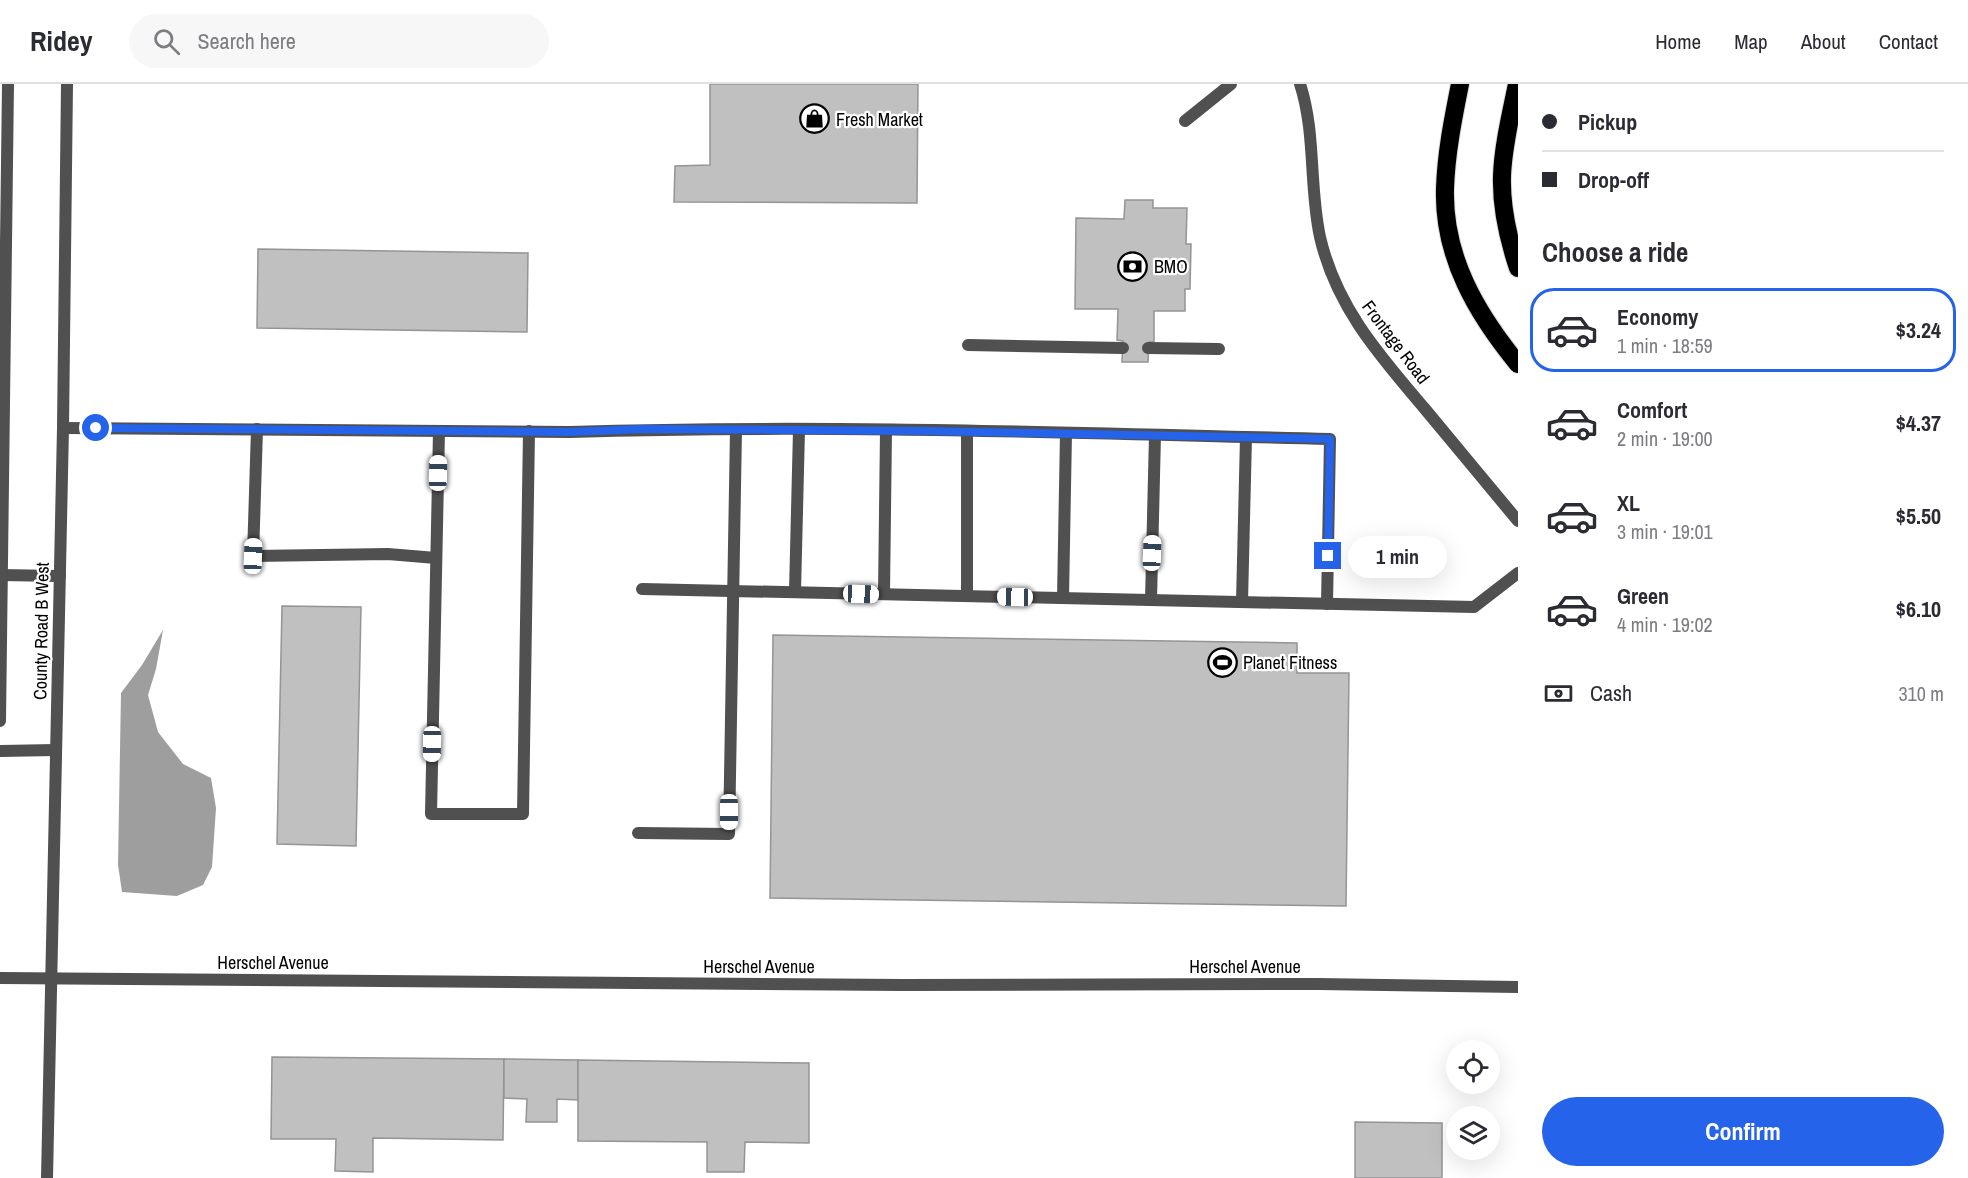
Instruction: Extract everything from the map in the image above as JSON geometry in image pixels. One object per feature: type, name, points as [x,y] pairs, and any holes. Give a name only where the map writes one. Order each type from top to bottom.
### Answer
[{"type":"highway","points":[[1460,84],[1449,141],[1444,191],[1449,232],[1459,271],[1476,308],[1518,364]]},
{"type":"highway","points":[[1517,84],[1502,175],[1503,206],[1509,240],[1518,268]]},
{"type":"street","points":[[0,721],[8,84]]},
{"type":"street","name":"County Road B West","points":[[47,1178],[63,428],[67,84]]},
{"type":"street","points":[[1185,121],[1231,84]]},
{"type":"street","name":"Frontage Road","points":[[1300,84],[1307,105],[1314,196],[1320,237],[1333,278],[1352,317],[1375,349],[1518,521]]},
{"type":"street","points":[[968,345],[1123,348]]},
{"type":"street","points":[[1148,348],[1220,349]]},
{"type":"street","points":[[63,428],[439,431],[886,430],[1330,439],[1327,604]]},
{"type":"street","points":[[257,429],[253,556],[388,554],[436,558]]},
{"type":"street","points":[[638,833],[729,834],[736,430]]},
{"type":"street","points":[[795,592],[799,430]]},
{"type":"street","points":[[884,594],[886,430]]},
{"type":"street","points":[[439,431],[431,814],[523,814],[529,431]]},
{"type":"street","points":[[967,431],[967,596]]},
{"type":"street","points":[[1063,598],[1066,433]]},
{"type":"street","points":[[1150,600],[1155,435]]},
{"type":"street","points":[[1242,602],[1246,437]]},
{"type":"street","points":[[642,590],[1474,607],[1518,573]]},
{"type":"street","points":[[2,575],[60,576]]},
{"type":"street","points":[[0,751],[56,750]]},
{"type":"street","name":"Herschel Avenue","points":[[0,978],[903,985],[1318,984],[1518,987]]},
{"type":"shaded area","points":[[163,630],[156,669],[148,695],[158,732],[183,764],[211,778],[216,808],[212,867],[203,885],[177,896],[122,892],[118,865],[121,693],[142,665]]},
{"type":"building","points":[[710,84],[918,84],[917,203],[674,202],[675,166],[710,165]]},
{"type":"building","name":"BMO","points":[[1125,200],[1153,200],[1153,208],[1187,208],[1186,244],[1191,244],[1190,289],[1185,289],[1185,311],[1154,311],[1154,342],[1149,342],[1148,362],[1122,362],[1123,341],[1117,340],[1118,309],[1075,309],[1076,218],[1124,219]]},
{"type":"building","points":[[258,249],[528,253],[527,332],[257,328]]},
{"type":"building","points":[[282,606],[361,607],[356,846],[277,844]]},
{"type":"building","points":[[773,635],[1297,643],[1297,673],[1349,673],[1346,906],[770,898]]},
{"type":"building","points":[[272,1057],[504,1059],[503,1140],[373,1138],[373,1172],[335,1171],[336,1139],[271,1139]]},
{"type":"building","points":[[504,1059],[578,1060],[578,1100],[557,1099],[557,1122],[526,1122],[527,1099],[504,1098]]},
{"type":"building","points":[[578,1060],[809,1063],[809,1143],[745,1142],[744,1172],[707,1172],[707,1142],[578,1141]]},
{"type":"building","points":[[1355,1122],[1442,1123],[1442,1178],[1355,1178]]},
{"type":"place","name":"Fresh Market","points":[[815,119]]},
{"type":"place","name":"BMO","points":[[1133,266]]},
{"type":"place","name":"Planet Fitness","points":[[1222,662]]},
{"type":"route","points":[[96,428],[570,432],[643,429],[926,431],[1330,439],[1328,556]]}]
